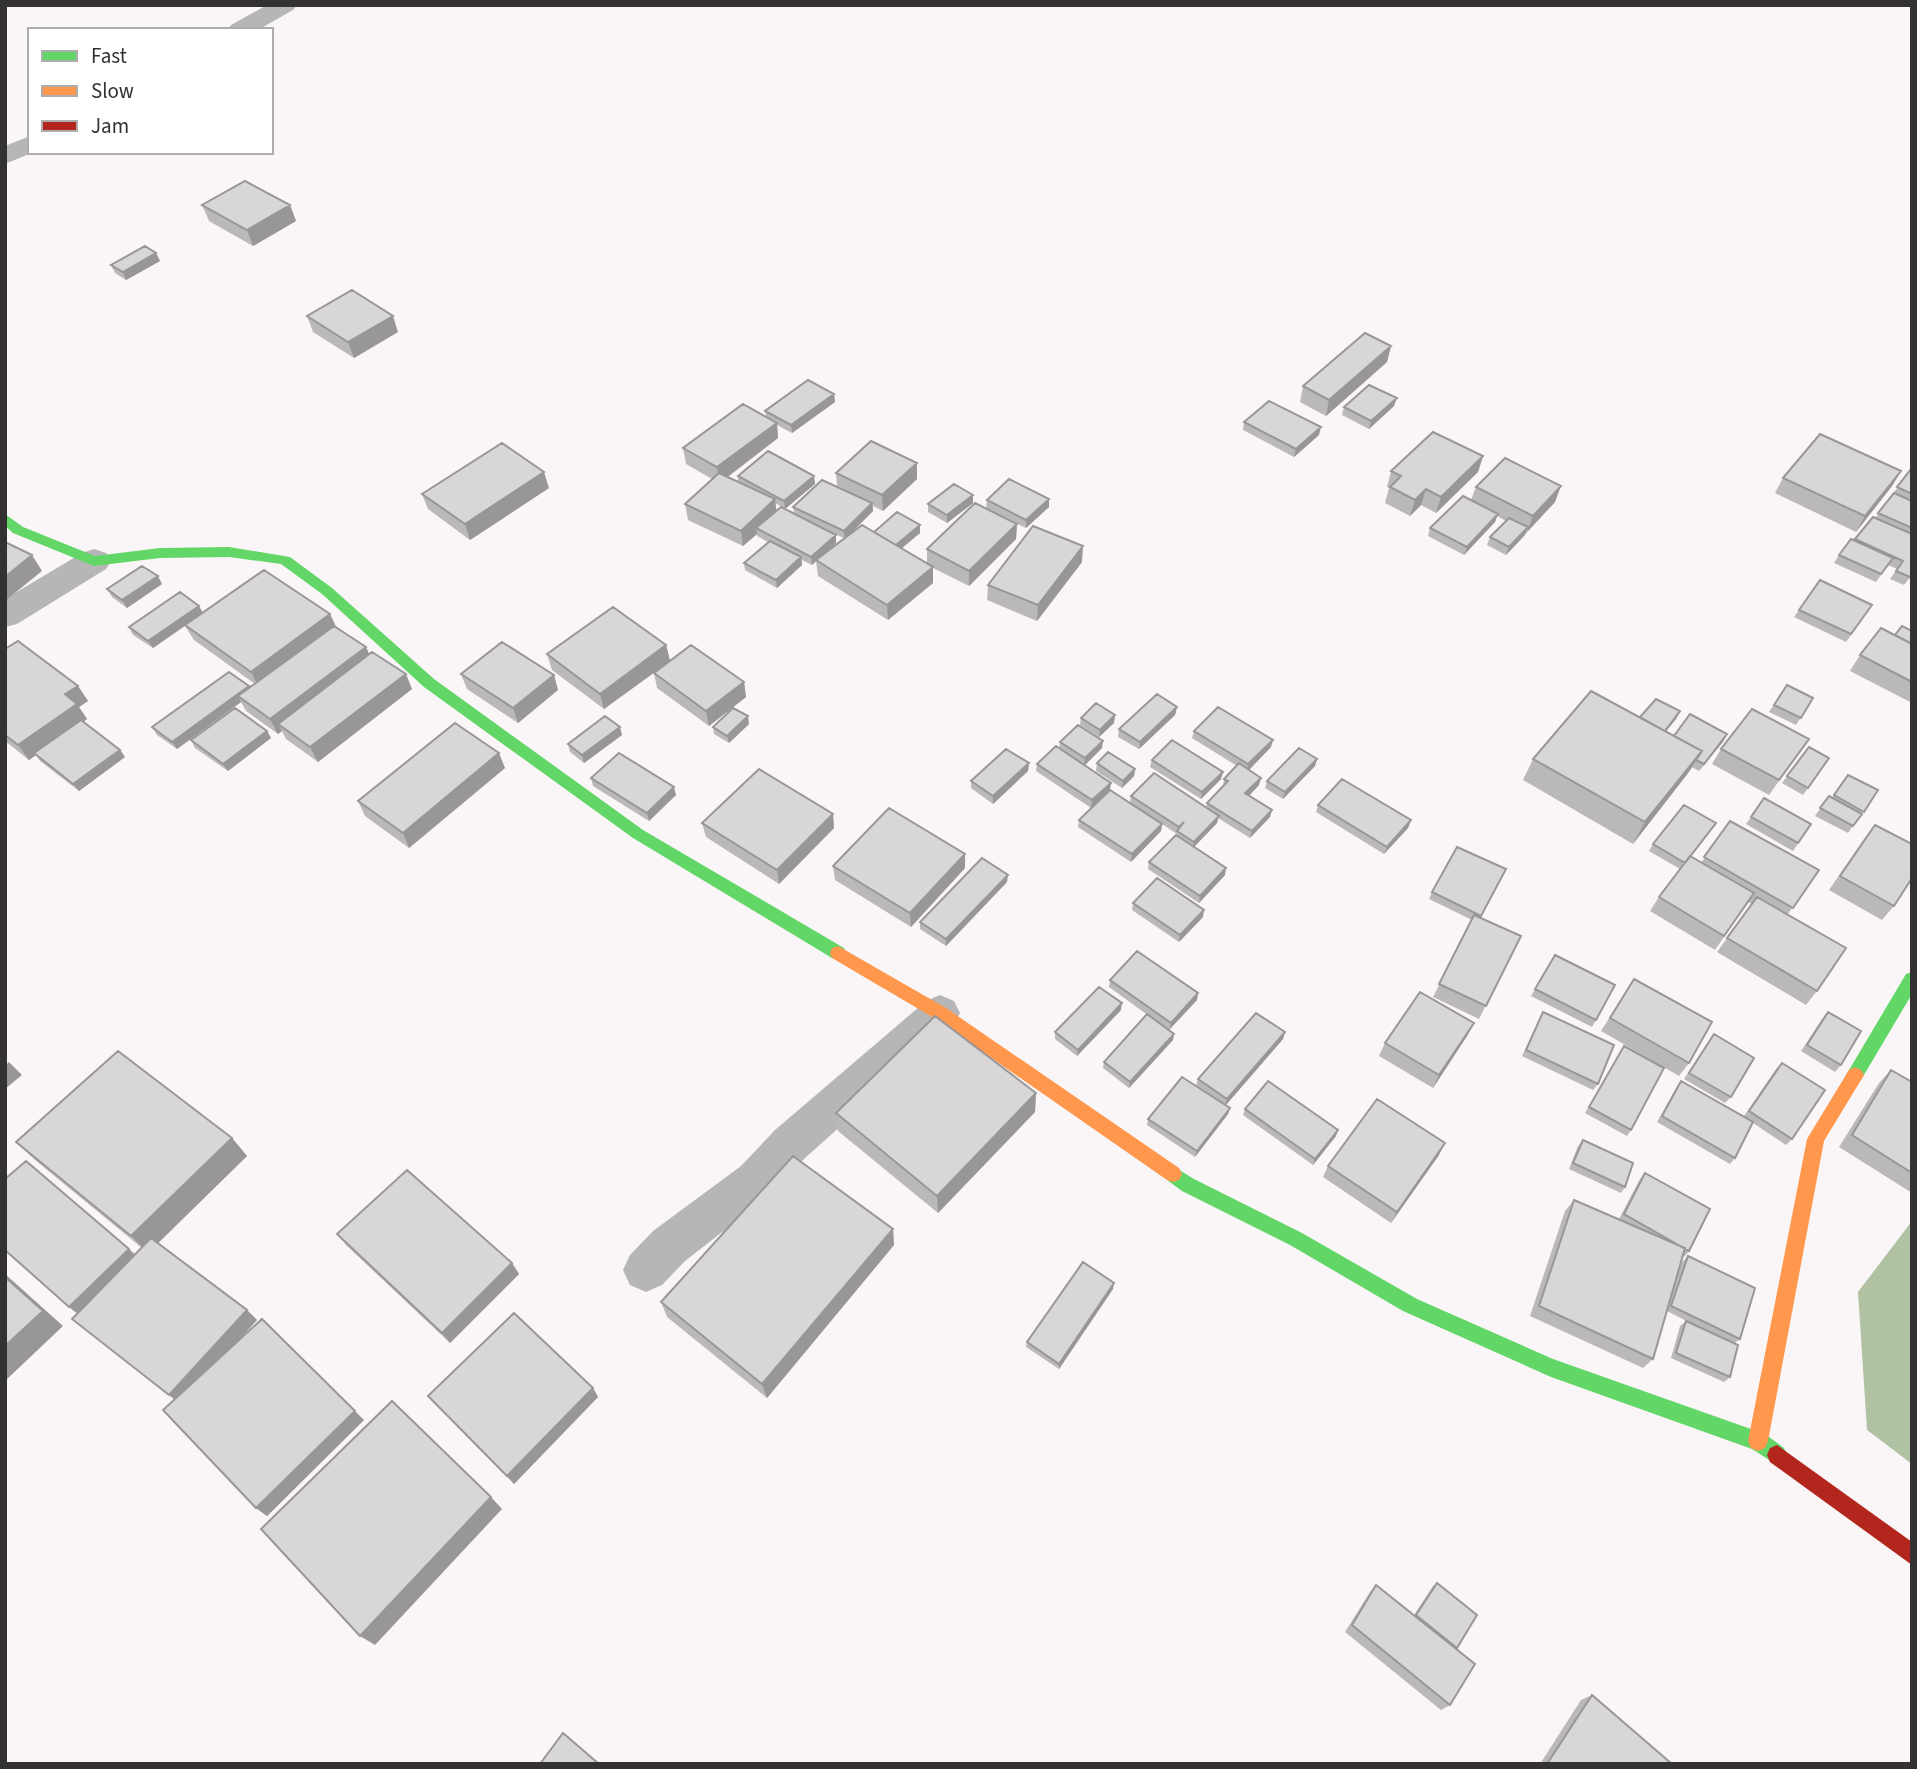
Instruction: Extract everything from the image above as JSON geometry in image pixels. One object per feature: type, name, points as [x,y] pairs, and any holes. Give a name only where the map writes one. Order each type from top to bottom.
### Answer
[{"type":"street","points":[[244,28],[285,5]]},
{"type":"street","points":[[5,156],[28,145]]},
{"type":"street","points":[[5,518],[18,530],[94,561]]},
{"type":"street","points":[[5,615],[94,561],[160,553],[229,552],[285,560],[327,591],[429,683],[638,834],[940,1013],[1188,1185],[1296,1239],[1410,1305],[1550,1368],[1758,1441],[1912,1555]]},
{"type":"street","points":[[1758,1441],[1816,1139],[1912,979]]},
{"type":"street","points":[[646,1270],[669,1246],[756,1180],[790,1144],[940,1013]]},
{"type":"shaded area","points":[[1912,1221],[1912,1464],[1867,1430],[1858,1292]]},
{"type":"building","points":[[245,181],[290,205],[247,230],[202,205]]},
{"type":"building","points":[[145,246],[156,253],[123,272],[111,265]]},
{"type":"building","points":[[352,290],[393,316],[348,342],[307,316]]},
{"type":"building","points":[[1365,333],[1391,346],[1329,400],[1303,386]]},
{"type":"building","points":[[808,380],[834,394],[791,425],[765,411]]},
{"type":"building","points":[[1369,385],[1397,398],[1371,421],[1344,407]]},
{"type":"building","points":[[1269,401],[1321,427],[1296,449],[1244,422]]},
{"type":"building","points":[[743,404],[777,423],[717,467],[683,448]]},
{"type":"building","points":[[1433,432],[1483,456],[1441,497],[1426,489],[1415,500],[1390,487],[1401,476],[1391,471]]},
{"type":"building","points":[[1820,434],[1901,471],[1865,516],[1783,478]]},
{"type":"building","points":[[871,441],[917,463],[882,495],[836,473]]},
{"type":"building","points":[[502,443],[544,472],[465,524],[422,494]]},
{"type":"building","points":[[768,451],[814,476],[784,501],[738,476]]},
{"type":"building","points":[[1505,458],[1561,486],[1533,516],[1476,487]]},
{"type":"building","points":[[1912,468],[1912,494],[1897,487]]},
{"type":"building","points":[[719,473],[775,499],[741,531],[685,504]]},
{"type":"building","points":[[1009,479],[1049,499],[1026,520],[987,500]]},
{"type":"building","points":[[822,480],[872,503],[844,531],[793,507]]},
{"type":"building","points":[[954,484],[973,495],[947,515],[928,504]]},
{"type":"building","points":[[1894,493],[1912,501],[1912,528],[1878,513]]},
{"type":"building","points":[[1463,496],[1498,514],[1467,547],[1430,528]]},
{"type":"building","points":[[975,503],[1017,524],[969,571],[927,549]]},
{"type":"building","points":[[781,507],[836,535],[811,557],[756,528]]},
{"type":"building","points":[[897,512],[920,525],[896,545],[874,532]]},
{"type":"building","points":[[1873,517],[1912,534],[1910,577],[1896,571],[1903,561],[1855,539]]},
{"type":"building","points":[[1509,518],[1528,527],[1509,547],[1490,537]]},
{"type":"building","points":[[862,525],[933,567],[887,605],[816,560]]},
{"type":"building","points":[[1033,526],[1083,546],[1038,605],[988,585]]},
{"type":"building","points":[[1851,539],[1893,558],[1881,574],[1839,555]]},
{"type":"building","points":[[770,541],[801,557],[776,580],[744,563]]},
{"type":"building","points":[[5,542],[32,555],[5,577]]},
{"type":"building","points":[[142,566],[158,576],[122,600],[107,589]]},
{"type":"building","points":[[264,570],[330,614],[251,672],[185,625]]},
{"type":"building","points":[[1820,580],[1872,605],[1851,634],[1799,610]]},
{"type":"building","points":[[180,592],[199,606],[148,641],[129,627]]},
{"type":"building","points":[[613,607],[666,645],[600,694],[547,654]]},
{"type":"building","points":[[334,626],[366,647],[270,719],[238,696]]},
{"type":"building","points":[[1902,626],[1912,631],[1912,644],[1895,635]]},
{"type":"building","points":[[1881,628],[1912,644],[1912,682],[1860,655]]},
{"type":"building","points":[[18,641],[78,686],[65,694],[77,704],[18,745],[5,735],[5,649]]},
{"type":"building","points":[[502,642],[554,675],[513,708],[461,674]]},
{"type":"building","points":[[691,645],[744,682],[706,711],[654,673]]},
{"type":"building","points":[[372,652],[406,674],[310,747],[278,724]]},
{"type":"building","points":[[229,672],[249,686],[172,742],[152,727]]},
{"type":"building","points":[[1787,685],[1813,698],[1801,718],[1774,705]]},
{"type":"building","points":[[1591,691],[1702,751],[1645,822],[1533,759]]},
{"type":"building","points":[[1157,694],[1177,707],[1140,742],[1119,729]]},
{"type":"building","points":[[1656,699],[1680,711],[1665,731],[1640,717]]},
{"type":"building","points":[[1096,703],[1115,715],[1100,730],[1081,718]]},
{"type":"building","points":[[1218,707],[1273,740],[1248,764],[1194,731]]},
{"type":"building","points":[[235,708],[267,731],[223,764],[191,740]]},
{"type":"building","points":[[733,708],[748,716],[727,736],[713,727]]},
{"type":"building","points":[[1752,709],[1809,739],[1779,780],[1721,749]]},
{"type":"building","points":[[1690,714],[1727,734],[1704,764],[1696,760],[1702,751],[1674,736]]},
{"type":"building","points":[[605,716],[620,727],[582,755],[568,744]]},
{"type":"building","points":[[81,720],[120,750],[73,784],[34,753]]},
{"type":"building","points":[[455,723],[499,753],[403,833],[358,801]]},
{"type":"building","points":[[1078,725],[1103,741],[1085,758],[1060,742]]},
{"type":"building","points":[[1172,740],[1223,772],[1202,792],[1152,760]]},
{"type":"building","points":[[1056,746],[1111,783],[1092,800],[1037,764]]},
{"type":"building","points":[[1809,747],[1829,758],[1808,788],[1787,776]]},
{"type":"building","points":[[1299,748],[1317,759],[1285,792],[1267,781]]},
{"type":"building","points":[[1006,749],[1029,763],[993,796],[971,781]]},
{"type":"building","points":[[1108,752],[1135,769],[1123,781],[1097,763]]},
{"type":"building","points":[[619,753],[674,787],[647,813],[591,778]]},
{"type":"building","points":[[1239,763],[1261,778],[1245,793],[1272,810],[1252,831],[1207,803],[1228,781],[1224,779]]},
{"type":"building","points":[[759,769],[833,814],[777,870],[702,823]]},
{"type":"building","points":[[1154,773],[1219,816],[1194,842],[1177,831],[1184,822],[1179,827],[1131,796]]},
{"type":"building","points":[[1848,775],[1878,790],[1864,812],[1834,795]]},
{"type":"building","points":[[1342,779],[1411,820],[1387,847],[1318,805]]},
{"type":"building","points":[[1110,790],[1162,824],[1132,854],[1079,820]]},
{"type":"building","points":[[1829,796],[1862,814],[1853,826],[1820,808]]},
{"type":"building","points":[[1764,798],[1811,824],[1798,843],[1751,817]]},
{"type":"building","points":[[1684,805],[1716,823],[1685,863],[1653,844]]},
{"type":"building","points":[[889,808],[965,854],[910,913],[833,866]]},
{"type":"building","points":[[1730,821],[1819,870],[1793,908],[1704,857]]},
{"type":"building","points":[[1875,825],[1912,844],[1912,878],[1894,906],[1840,876]]},
{"type":"building","points":[[1176,835],[1226,868],[1200,896],[1149,862]]},
{"type":"building","points":[[1457,847],[1506,869],[1481,916],[1432,892]]},
{"type":"building","points":[[1690,856],[1754,893],[1724,936],[1659,897]]},
{"type":"building","points":[[982,858],[1008,875],[946,939],[920,922]]},
{"type":"building","points":[[1157,878],[1204,910],[1180,935],[1133,903]]},
{"type":"building","points":[[1757,897],[1846,948],[1817,991],[1727,938]]},
{"type":"building","points":[[1474,915],[1521,936],[1486,1006],[1439,984]]},
{"type":"building","points":[[1137,951],[1198,993],[1171,1023],[1110,980]]},
{"type":"building","points":[[1555,955],[1615,985],[1596,1020],[1535,989]]},
{"type":"building","points":[[1634,979],[1712,1022],[1689,1063],[1610,1018]]},
{"type":"building","points":[[1099,987],[1122,1003],[1078,1050],[1055,1032]]},
{"type":"building","points":[[1420,992],[1474,1023],[1439,1075],[1385,1043]]},
{"type":"building","points":[[1543,1012],[1614,1045],[1598,1084],[1526,1050]]},
{"type":"building","points":[[1828,1012],[1861,1031],[1841,1065],[1807,1045]]},
{"type":"building","points":[[1256,1013],[1285,1032],[1227,1099],[1198,1079]]},
{"type":"building","points":[[1147,1014],[1174,1034],[1130,1082],[1104,1062]]},
{"type":"building","points":[[935,1016],[1036,1093],[937,1196],[836,1113]]},
{"type":"building","points":[[1714,1034],[1754,1058],[1731,1097],[1689,1073]]},
{"type":"building","points":[[1624,1046],[1664,1068],[1631,1130],[1589,1107]]},
{"type":"building","points":[[118,1051],[232,1138],[131,1236],[16,1142]]},
{"type":"building","points":[[1782,1063],[1825,1090],[1792,1139],[1749,1111]]},
{"type":"building","points":[[1891,1070],[1912,1082],[1912,1173],[1852,1135]]},
{"type":"building","points":[[1182,1077],[1230,1108],[1197,1151],[1148,1119]]},
{"type":"building","points":[[1268,1081],[1338,1130],[1315,1159],[1245,1109]]},
{"type":"building","points":[[1681,1081],[1753,1122],[1735,1158],[1662,1116]]},
{"type":"building","points":[[1377,1099],[1445,1143],[1397,1212],[1328,1166]]},
{"type":"building","points":[[1583,1140],[1633,1163],[1625,1187],[1573,1163]]},
{"type":"building","points":[[793,1156],[893,1229],[762,1384],[661,1302]]},
{"type":"building","points":[[26,1161],[129,1249],[69,1307],[5,1250],[5,1179]]},
{"type":"building","points":[[407,1170],[512,1263],[442,1333],[337,1234]]},
{"type":"building","points":[[1645,1173],[1710,1209],[1689,1251],[1624,1214]]},
{"type":"building","points":[[1574,1200],[1685,1248],[1653,1359],[1539,1306]]},
{"type":"building","points":[[151,1238],[247,1310],[169,1395],[72,1319]]},
{"type":"building","points":[[1688,1256],[1755,1288],[1740,1339],[1671,1306]]},
{"type":"building","points":[[1083,1262],[1114,1283],[1059,1364],[1027,1342]]},
{"type":"building","points":[[5,1277],[43,1311],[5,1346]]},
{"type":"building","points":[[514,1313],[593,1388],[507,1476],[428,1396]]},
{"type":"building","points":[[262,1319],[355,1411],[256,1508],[163,1410]]},
{"type":"building","points":[[1686,1321],[1738,1345],[1730,1377],[1676,1353]]},
{"type":"building","points":[[392,1401],[491,1497],[360,1636],[261,1529]]},
{"type":"building","points":[[1437,1583],[1477,1615],[1457,1648],[1416,1615]]},
{"type":"building","points":[[1376,1585],[1475,1664],[1450,1705],[1352,1625]]},
{"type":"building","points":[[1592,1695],[1672,1764],[1547,1764]]},
{"type":"building","points":[[563,1733],[599,1764],[540,1764]]},
{"type":"traffic: fast","points":[[5,518],[18,530],[94,561],[160,553],[229,552],[285,560],[327,591],[429,683],[638,834],[838,953]]},
{"type":"traffic: fast","points":[[1855,1075],[1912,979]]},
{"type":"traffic: fast","points":[[1173,1174],[1188,1185],[1296,1239],[1410,1305],[1551,1368],[1758,1441],[1777,1455]]},
{"type":"traffic: slow","points":[[838,953],[940,1013],[1173,1174]]},
{"type":"traffic: slow","points":[[1758,1441],[1816,1139],[1855,1075]]},
{"type":"traffic: jam","points":[[1777,1455],[1912,1555]]}]
